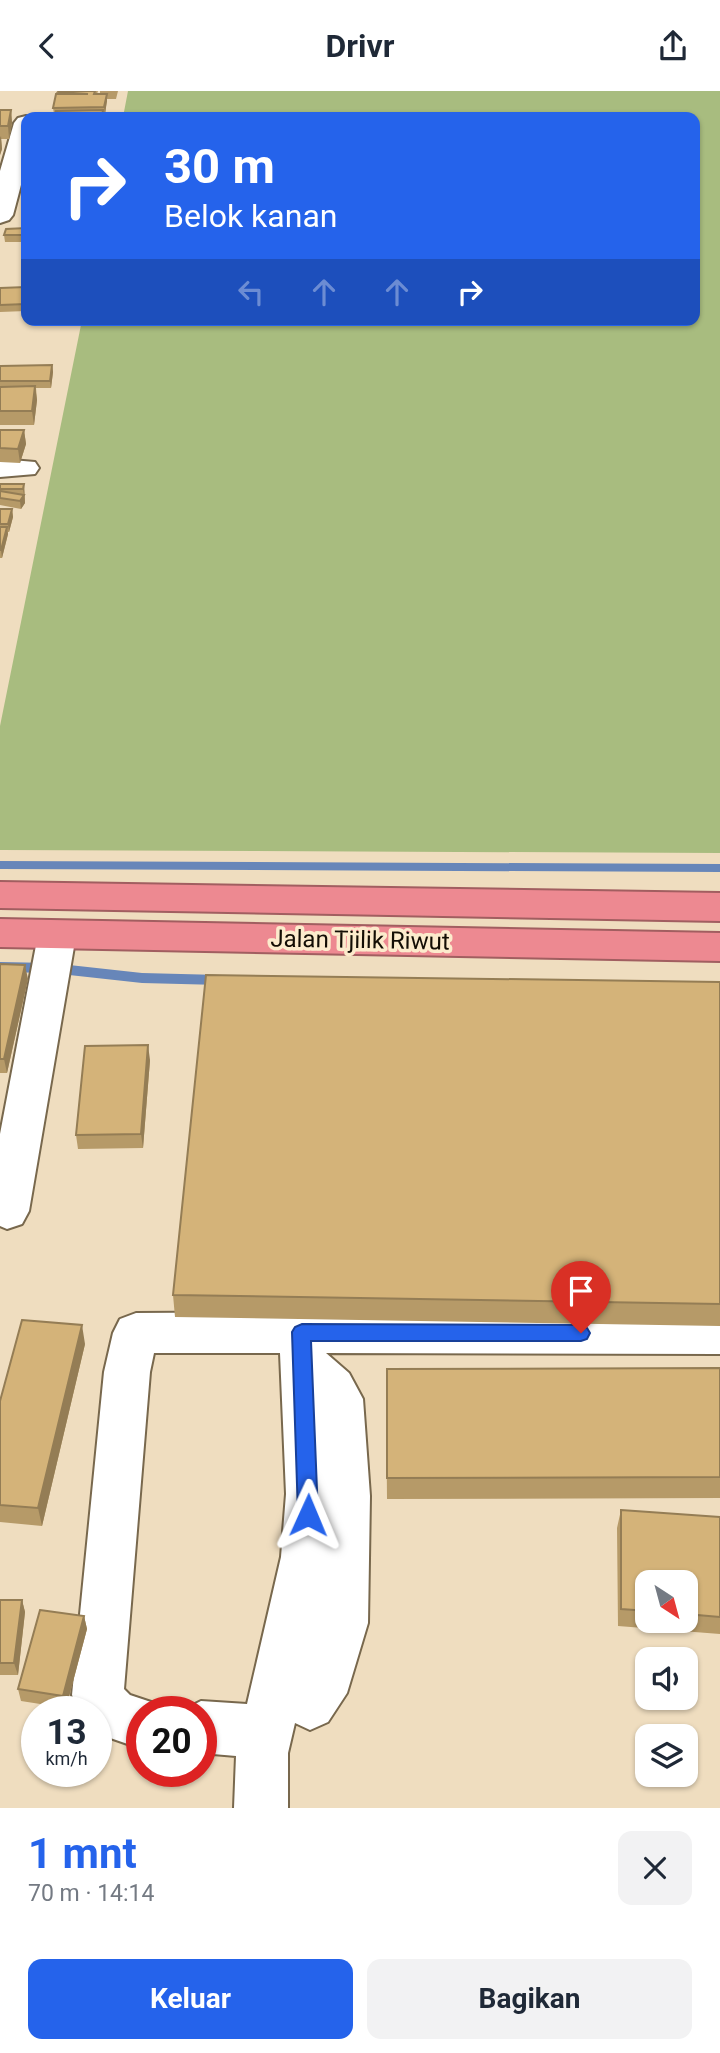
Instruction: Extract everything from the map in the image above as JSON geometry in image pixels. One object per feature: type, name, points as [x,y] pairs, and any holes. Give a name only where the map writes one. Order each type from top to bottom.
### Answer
[{"type":"highway","name":"Jalan Tjilik Riwut","points":[[0,895],[720,908]]},
{"type":"highway","name":"Jalan Tjilik Riwut","points":[[0,933],[720,947]]},
{"type":"street","points":[[1,212],[10,147],[21,128]]},
{"type":"street","points":[[7,1211],[57,935]]},
{"type":"street","points":[[126,1720],[116,1718],[104,1708],[98,1695],[127,1372],[136,1333],[302,1348],[720,1334]]},
{"type":"street","points":[[302,1348],[325,1375],[340,1399],[346,1496],[344,1623],[329,1675],[310,1704]]},
{"type":"street","points":[[261,1808],[262,1753],[306,1557],[310,1494],[302,1348]]},
{"type":"street","points":[[217,1728],[267,1732]]},
{"type":"green space","points":[[128,91],[720,91],[720,853],[0,850],[0,726],[81,326],[700,326],[700,112],[124,112]]},
{"type":"building","points":[[59,91],[95,91],[94,94],[107,94],[104,107],[53,108],[56,94],[88,94]]},
{"type":"building","points":[[0,110],[11,110],[8,126],[0,126]]},
{"type":"building","points":[[103,110],[103,112],[56,111]]},
{"type":"building","points":[[21,228],[21,235],[4,235],[6,229]]},
{"type":"building","points":[[21,287],[21,304],[0,305],[0,288]]},
{"type":"building","points":[[52,365],[50,381],[0,381],[0,366]]},
{"type":"building","points":[[35,386],[32,411],[0,411],[0,387]]},
{"type":"building","points":[[0,430],[24,430],[18,449],[0,448]]},
{"type":"building","points":[[0,484],[24,484],[23,489],[0,489]]},
{"type":"building","points":[[0,491],[24,495],[20,501],[0,498]]},
{"type":"building","points":[[0,509],[12,509],[8,524],[0,524]]},
{"type":"building","points":[[0,527],[7,527],[1,550],[0,550]]},
{"type":"building","points":[[0,964],[25,965],[4,1059],[0,1059]]},
{"type":"building","points":[[206,975],[720,982],[720,1304],[173,1295]]},
{"type":"building","points":[[148,1045],[141,1134],[76,1135],[85,1046]]},
{"type":"building","points":[[22,1320],[82,1325],[38,1508],[0,1505],[0,1401]]},
{"type":"building","points":[[720,1368],[720,1477],[387,1478],[387,1369]]},
{"type":"building","points":[[621,1510],[720,1517],[720,1617],[698,1615],[698,1570],[635,1570],[635,1610],[621,1609]]},
{"type":"building","points":[[0,1600],[22,1600],[14,1663],[0,1663]]},
{"type":"building","points":[[40,1610],[84,1616],[63,1696],[18,1689]]},
{"type":"waterway","points":[[0,865],[720,868]]},
{"type":"waterway","points":[[0,967],[51,968],[142,978],[220,980]]},
{"type":"route","points":[[308,1515],[310,1494],[302,1332],[581,1333]]}]
